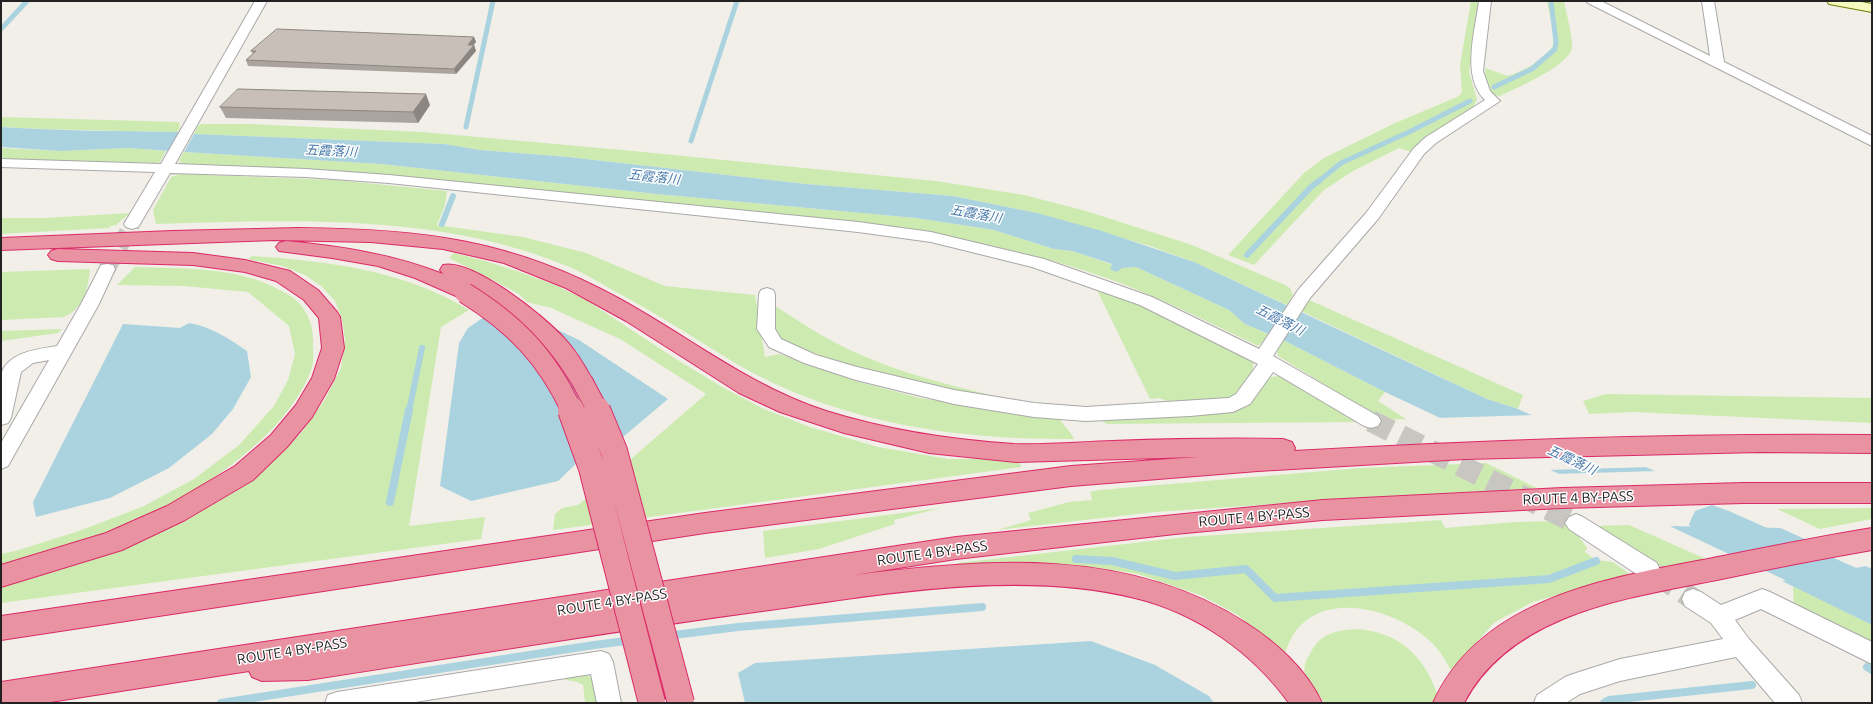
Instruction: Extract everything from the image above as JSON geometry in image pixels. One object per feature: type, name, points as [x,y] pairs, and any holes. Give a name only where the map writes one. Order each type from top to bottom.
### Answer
[{"type":"highway","points":[[271,234],[360,245],[409,256],[440,266],[473,288],[489,308],[535,349],[561,387],[576,419],[591,459],[652,703]]},
{"type":"highway","points":[[1,244],[188,235],[346,234],[418,239],[466,246],[523,262],[573,282],[632,315],[716,370],[749,389],[786,405],[834,422],[877,433],[928,443],[1018,453],[1210,447],[1464,450]]},
{"type":"highway","points":[[1,258],[223,246],[315,249],[371,258],[418,270],[445,282],[473,288],[507,300],[538,324],[557,344],[582,380],[599,413],[614,450],[681,703]]},
{"type":"highway","points":[[1,576],[114,542],[176,513],[244,473],[279,441],[304,411],[323,379],[333,348],[329,317],[311,295],[283,276],[245,266],[193,259],[58,256]]},
{"type":"highway","points":[[1,628],[706,523],[1071,476],[1464,450],[1760,443],[1872,444]]},
{"type":"highway","name":"ROUTE 4 BY-PASS","points":[[1,696],[956,548],[1322,510],[1562,498],[1744,493],[1872,493]]},
{"type":"highway","points":[[1448,703],[1451,696],[1476,664],[1503,638],[1537,618],[1580,601],[1628,587],[1780,554],[1872,539]]},
{"type":"highway","points":[[165,671],[308,667],[748,600],[838,588],[992,574],[1052,575],[1100,580],[1141,588],[1183,602],[1224,624],[1256,645],[1290,681],[1306,703]]},
{"type":"street","points":[[132,224],[191,127],[261,1]]},
{"type":"street","points":[[768,294],[766,329],[775,343],[810,359],[856,373],[954,397],[1034,410],[1086,414],[1190,409],[1233,405],[1243,399],[1300,300],[1372,216],[1419,151],[1431,140],[1493,101],[1484,92],[1477,71],[1485,1]]},
{"type":"street","points":[[1592,1],[1872,142]]},
{"type":"street","points":[[1708,1],[1718,65]]},
{"type":"street","points":[[1834,1],[1872,8]]},
{"type":"street","points":[[1,163],[169,164],[389,179],[758,218],[858,227],[923,236],[978,247],[1038,263],[1146,302],[1268,356],[1371,421]]},
{"type":"street","points":[[1,461],[90,304],[107,269]]},
{"type":"street","points":[[1,418],[11,373],[16,365],[38,356],[63,352]]},
{"type":"street","points":[[1576,523],[1649,570]]},
{"type":"street","points":[[1718,616],[1762,599],[1872,653]]},
{"type":"street","points":[[1694,600],[1718,616],[1790,703]]},
{"type":"street","points":[[1546,703],[1573,685],[1620,670],[1742,646]]},
{"type":"street","points":[[337,703],[600,662],[610,703]]},
{"type":"green space","points":[[1471,1],[1480,1],[1469,72],[1477,100],[1470,112],[1425,138],[1411,152],[1399,148],[1353,171],[1324,190],[1254,265],[1228,255],[1304,173],[1324,158],[1393,124],[1459,96],[1462,92],[1460,65]]},
{"type":"green space","points":[[1547,1],[1564,1],[1572,43],[1569,54],[1562,62],[1541,76],[1500,96],[1493,95],[1486,85],[1485,68],[1508,76],[1534,64],[1547,55],[1551,49],[1553,44],[1552,23]]},
{"type":"green space","points":[[1,117],[179,122],[180,128],[177,132],[1,127]]},
{"type":"green space","points":[[201,124],[250,124],[422,132],[936,181],[1024,195],[1086,211],[1192,245],[1285,285],[1290,288],[1293,295],[1287,305],[1194,262],[1150,246],[1037,213],[953,196],[806,184],[568,157],[480,150],[444,144],[194,134],[198,126]]},
{"type":"green space","points":[[1,148],[60,151],[128,148],[166,151],[160,162],[156,163],[1,159]]},
{"type":"green space","points":[[184,152],[381,164],[657,194],[916,218],[994,230],[1054,249],[1072,251],[1122,268],[1136,267],[1229,310],[1245,324],[1268,334],[1263,342],[1258,346],[1186,311],[1112,280],[1083,270],[1055,261],[997,247],[909,230],[879,225],[408,177],[273,168],[182,165],[179,160]]},
{"type":"green space","points":[[180,174],[335,180],[447,191],[445,205],[437,225],[523,237],[586,253],[665,286],[755,295],[765,357],[779,354],[856,381],[920,398],[1060,419],[1074,439],[1032,439],[949,432],[908,426],[868,417],[828,405],[789,390],[751,372],[644,308],[572,268],[518,249],[468,237],[416,228],[364,224],[259,221],[156,224],[153,210],[171,177]]},
{"type":"green space","points":[[130,213],[116,225],[109,228],[1,234],[1,218],[44,218]]},
{"type":"green space","points":[[454,253],[517,271],[555,285],[586,300],[676,359],[724,388],[764,409],[810,427],[878,447],[948,459],[1020,459],[1021,467],[553,530],[555,514],[562,508],[578,505],[706,394],[620,339],[551,308],[527,302],[519,294],[449,258]]},
{"type":"green space","points":[[252,256],[308,261],[364,270],[418,285],[444,296],[469,310],[441,327],[409,526],[485,517],[481,539],[1,603],[1,587],[125,548],[212,505],[267,467],[301,433],[324,401],[341,368],[345,339],[342,320],[335,301],[321,286],[305,275],[282,266],[248,259]]},
{"type":"green space","points":[[135,267],[226,272],[261,282],[289,295],[298,302],[309,318],[313,339],[312,368],[303,388],[277,424],[244,455],[208,482],[153,513],[114,530],[67,547],[1,566],[1,554],[79,531],[144,506],[194,479],[239,445],[274,406],[288,380],[295,354],[289,326],[248,292],[184,286],[117,285]]},
{"type":"green space","points":[[90,269],[84,297],[76,309],[71,313],[64,317],[1,320],[1,272]]},
{"type":"green space","points":[[1096,288],[1152,310],[1249,355],[1253,362],[1253,371],[1240,393],[1224,401],[1173,403],[1159,398],[1150,399]]},
{"type":"green space","points":[[1309,300],[1523,395],[1518,409],[1487,399],[1301,311]]},
{"type":"green space","points":[[772,304],[825,337],[875,361],[940,382],[990,395],[990,398],[921,385],[833,360],[787,343],[779,335],[775,325]]},
{"type":"green space","points":[[62,329],[58,333],[1,341],[1,331]]},
{"type":"green space","points":[[1283,340],[1385,392],[1378,401],[1406,419],[1383,420],[1278,356],[1277,348]]},
{"type":"green space","points":[[1278,376],[1283,377],[1361,422],[1107,424],[1098,419],[1235,410],[1251,401],[1268,378]]},
{"type":"green space","points":[[1606,394],[1872,398],[1872,423],[1633,412],[1589,414],[1583,401]]},
{"type":"green space","points":[[1486,463],[1537,488],[1155,512],[997,530],[1031,520],[1028,513],[1069,502],[1092,500],[1090,492],[1099,490],[1360,468]]},
{"type":"green space","points":[[941,508],[894,520],[895,524],[819,549],[765,558],[763,531]]},
{"type":"green space","points":[[1872,508],[1872,519],[1820,529],[1777,509]]},
{"type":"green space","points":[[1441,520],[1445,528],[1515,522],[1562,521],[1573,528],[1587,548],[1585,552],[1596,560],[1613,562],[1631,575],[1533,602],[1495,622],[1451,670],[1437,648],[1421,634],[1406,624],[1389,616],[1370,610],[1352,608],[1334,609],[1317,614],[1302,624],[1293,634],[1284,656],[1262,634],[1236,614],[1200,595],[1138,574],[1094,567],[958,568],[957,563],[1187,537]]},
{"type":"green space","points":[[1629,525],[1706,559],[1658,569],[1628,544],[1593,526]]},
{"type":"green space","points":[[1793,586],[1872,625],[1872,647],[1794,609]]},
{"type":"green space","points":[[1356,629],[1385,635],[1408,648],[1425,669],[1432,681],[1438,696],[1435,703],[1325,703],[1306,678],[1304,669],[1306,661],[1314,647],[1323,637],[1335,632]]},
{"type":"green space","points":[[578,672],[589,676],[594,682],[598,703],[585,703],[583,685],[561,677],[411,703],[389,703]]},
{"type":"water","points":[[1,127],[180,132],[170,151],[128,148],[60,151],[1,147]]},
{"type":"water","points":[[194,134],[444,144],[480,150],[568,157],[806,184],[953,196],[1037,213],[1102,231],[1194,262],[1487,399],[1518,409],[1807,540],[1729,554],[1385,392],[1283,340],[1245,324],[1229,310],[1136,267],[1122,268],[1117,272],[1110,269],[1112,264],[1072,251],[1054,249],[994,230],[916,218],[657,194],[381,164],[184,152]]},
{"type":"water","points":[[503,304],[579,340],[668,399],[597,459],[581,459],[558,481],[471,501],[440,486],[459,343],[468,328]]},
{"type":"water","points":[[189,323],[212,330],[226,337],[247,351],[251,377],[233,409],[212,434],[169,468],[110,498],[36,517],[33,502],[123,324],[180,328]]},
{"type":"water","points":[[1866,566],[1872,569],[1872,625],[1782,581]]},
{"type":"water","points":[[1091,641],[1155,665],[1209,696],[1214,703],[745,703],[738,673],[755,663]]},
{"type":"pier","points":[[1536,415],[1651,467],[1547,470],[1435,418]]},
{"type":"pier","points":[[1658,471],[1785,528],[1664,526],[1554,474]]},
{"type":"pier","points":[[1865,564],[1869,565],[1780,581],[1782,579]]},
{"type":"building","points":[[277,29],[474,37],[468,45],[474,45],[454,69],[246,60],[256,51],[251,51]]},
{"type":"building","points":[[238,89],[426,94],[413,112],[220,107]]},
{"type":"waterway","points":[[1,29],[27,1]]},
{"type":"waterway","points":[[466,127],[493,1]]},
{"type":"waterway","points":[[691,141],[737,1]]},
{"type":"waterway","points":[[1494,87],[1532,69],[1555,49],[1556,42],[1551,1]]},
{"type":"waterway","points":[[1319,181],[1341,163],[1409,132],[1470,101]]},
{"type":"waterway","points":[[1247,255],[1311,187],[1320,180]]},
{"type":"waterway","points":[[442,224],[453,196]]},
{"type":"waterway","points":[[409,411],[422,348]]},
{"type":"waterway","points":[[390,502],[409,410]]},
{"type":"waterway","name":"五霞落川","points":[[1712,524],[1872,598]]},
{"type":"waterway","points":[[1076,559],[1112,561],[1175,576],[1246,569],[1275,598],[1549,579],[1596,561]]},
{"type":"waterway","points":[[221,703],[594,645],[738,627],[982,607]]},
{"type":"waterway","points":[[1867,667],[1872,670]]},
{"type":"waterway","points":[[1604,703],[1609,700],[1752,685]]},
{"type":"tunnel","points":[[107,269],[132,224]]},
{"type":"tunnel","points":[[1371,421],[1576,523]]},
{"type":"tunnel","points":[[1656,574],[1693,599]]}]
